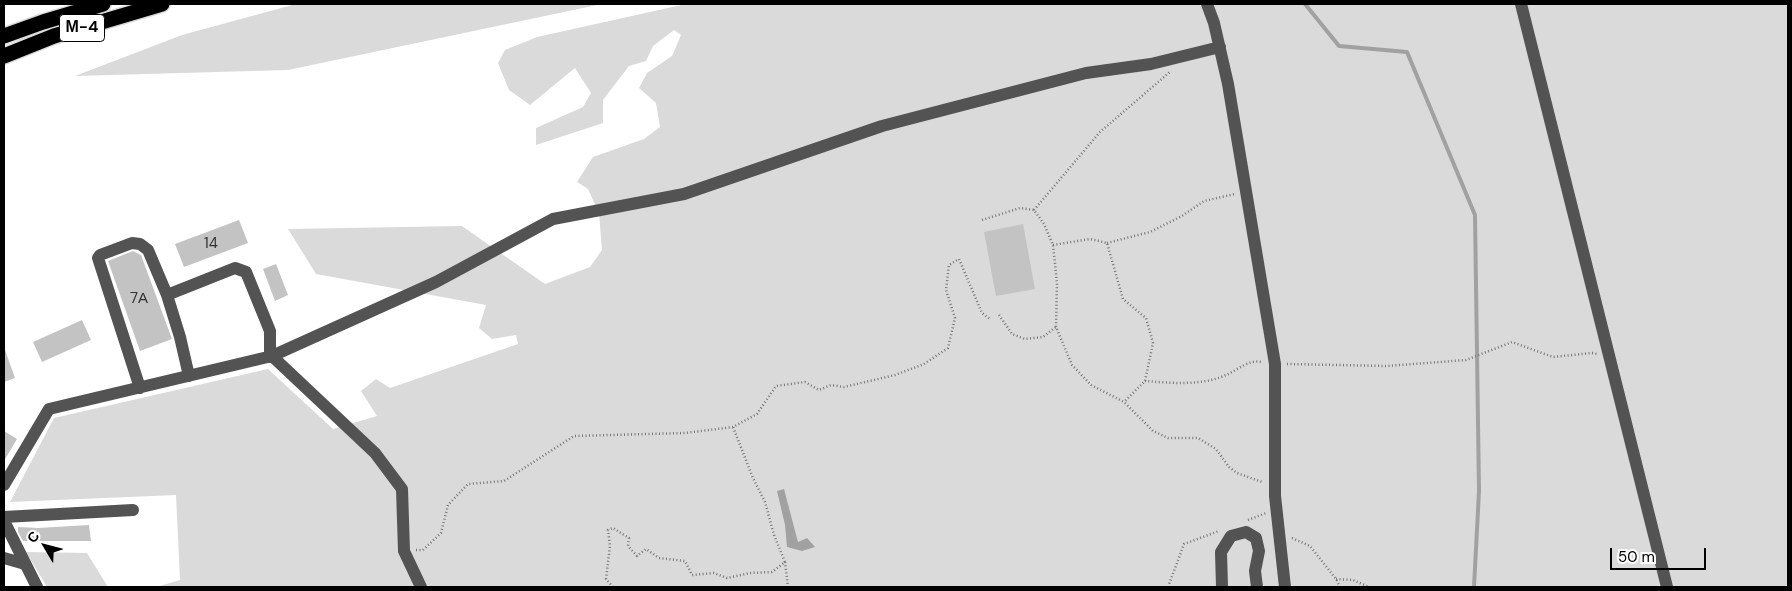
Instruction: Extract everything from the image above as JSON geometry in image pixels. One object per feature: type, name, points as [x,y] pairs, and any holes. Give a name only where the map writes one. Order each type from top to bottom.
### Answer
[{"type":"highway","name":"М-4","points":[[4,36],[103,4]]},
{"type":"highway","name":"М-4","points":[[4,56],[54,36],[162,4]]},
{"type":"street","points":[[1207,4],[1214,23],[1228,84],[1275,364],[1275,496],[1285,587]]},
{"type":"street","points":[[1521,4],[1667,587]]},
{"type":"street","points":[[4,485],[49,409],[271,357],[436,282],[553,219],[684,194],[882,126],[1086,73],[1151,64],[1220,47]]},
{"type":"street","points":[[140,388],[98,258],[100,254],[132,243],[140,244],[148,250],[167,295],[180,337],[189,376]]},
{"type":"street","points":[[167,295],[235,268],[246,272],[270,331],[271,357],[375,453],[402,489],[404,551],[421,587]]},
{"type":"street","points":[[37,587],[4,519],[133,510]]},
{"type":"street","points":[[1222,587],[1221,552],[1231,536],[1246,532],[1256,538],[1259,551],[1255,571],[1257,587]]},
{"type":"street","points":[[4,558],[25,564]]},
{"type":"path","points":[[1034,210],[1100,132],[1169,74],[1183,56]]},
{"type":"path","points":[[1054,245],[1090,239],[1107,243],[1150,232],[1182,216],[1204,201],[1246,191]]},
{"type":"path","points":[[982,220],[1020,208],[1034,210],[1044,224],[1054,245],[1058,283],[1056,327],[1072,366],[1091,385],[1124,402],[1154,431],[1168,438],[1198,438],[1216,449],[1229,467],[1237,473],[1261,481],[1275,496]]},
{"type":"path","points":[[1107,243],[1123,299],[1146,318],[1153,343],[1146,381],[1124,402]]},
{"type":"path","points":[[404,551],[423,550],[441,533],[448,506],[468,484],[504,481],[574,436],[685,433],[733,427],[757,414],[776,386],[805,382],[819,390],[831,385],[844,388],[895,375],[924,364],[948,348],[955,318],[946,290],[949,265],[959,259],[982,313],[990,319]]},
{"type":"path","points":[[999,315],[1012,334],[1025,339],[1043,337],[1056,327]]},
{"type":"path","points":[[1146,381],[1188,384],[1224,377],[1254,360],[1275,364],[1387,366],[1466,360],[1512,342],[1553,357],[1592,353],[1609,356]]},
{"type":"path","points":[[733,427],[752,478],[765,502],[774,535],[785,562],[788,587]]},
{"type":"path","points":[[613,587],[606,579],[610,546],[608,530],[613,528],[629,538],[628,546],[637,556],[646,549],[659,558],[685,560],[692,575],[714,573],[727,578],[750,573],[772,572],[785,562]]},
{"type":"path","points":[[1279,532],[1310,546],[1340,587]]},
{"type":"path","points":[[1336,579],[1353,580],[1369,587]]},
{"type":"shaded area","points":[[296,4],[602,4],[288,70],[75,76],[182,35]]},
{"type":"shaded area","points":[[686,4],[1788,4],[1788,587],[156,587],[180,580],[176,495],[10,502],[54,418],[268,369],[333,429],[377,416],[361,391],[376,379],[390,388],[518,344],[516,335],[492,339],[479,328],[486,305],[316,274],[288,229],[462,226],[545,284],[590,267],[602,250],[599,213],[588,189],[577,182],[593,157],[644,139],[660,127],[656,103],[639,88],[647,73],[672,56],[681,35],[674,30],[653,46],[646,61],[629,66],[603,100],[603,123],[536,145],[536,128],[583,107],[591,93],[575,68],[530,105],[509,90],[498,63],[505,50],[537,37]]},
{"type":"shaded area","points":[[784,489],[798,542],[807,538],[815,547],[802,551],[787,547],[785,525],[777,491]]},
{"type":"shaded area","points":[[26,552],[87,553],[108,587],[47,587]]},
{"type":"building","points":[[239,220],[248,243],[184,267],[175,244]]},
{"type":"building","points":[[1023,224],[1035,289],[996,296],[984,232]]},
{"type":"building","points":[[133,251],[141,255],[172,339],[140,351],[108,261]]},
{"type":"building","points":[[276,264],[288,295],[275,301],[263,269]]},
{"type":"building","points":[[82,320],[91,340],[42,362],[33,342]]},
{"type":"building","points":[[4,351],[15,378],[4,382]]},
{"type":"building","points":[[4,431],[17,439],[4,461]]},
{"type":"building","points":[[89,525],[91,541],[23,541],[18,532],[18,527],[38,528]]},
{"type":"waterway","points":[[1305,4],[1339,46],[1407,52],[1475,215],[1479,491],[1474,587]]}]
